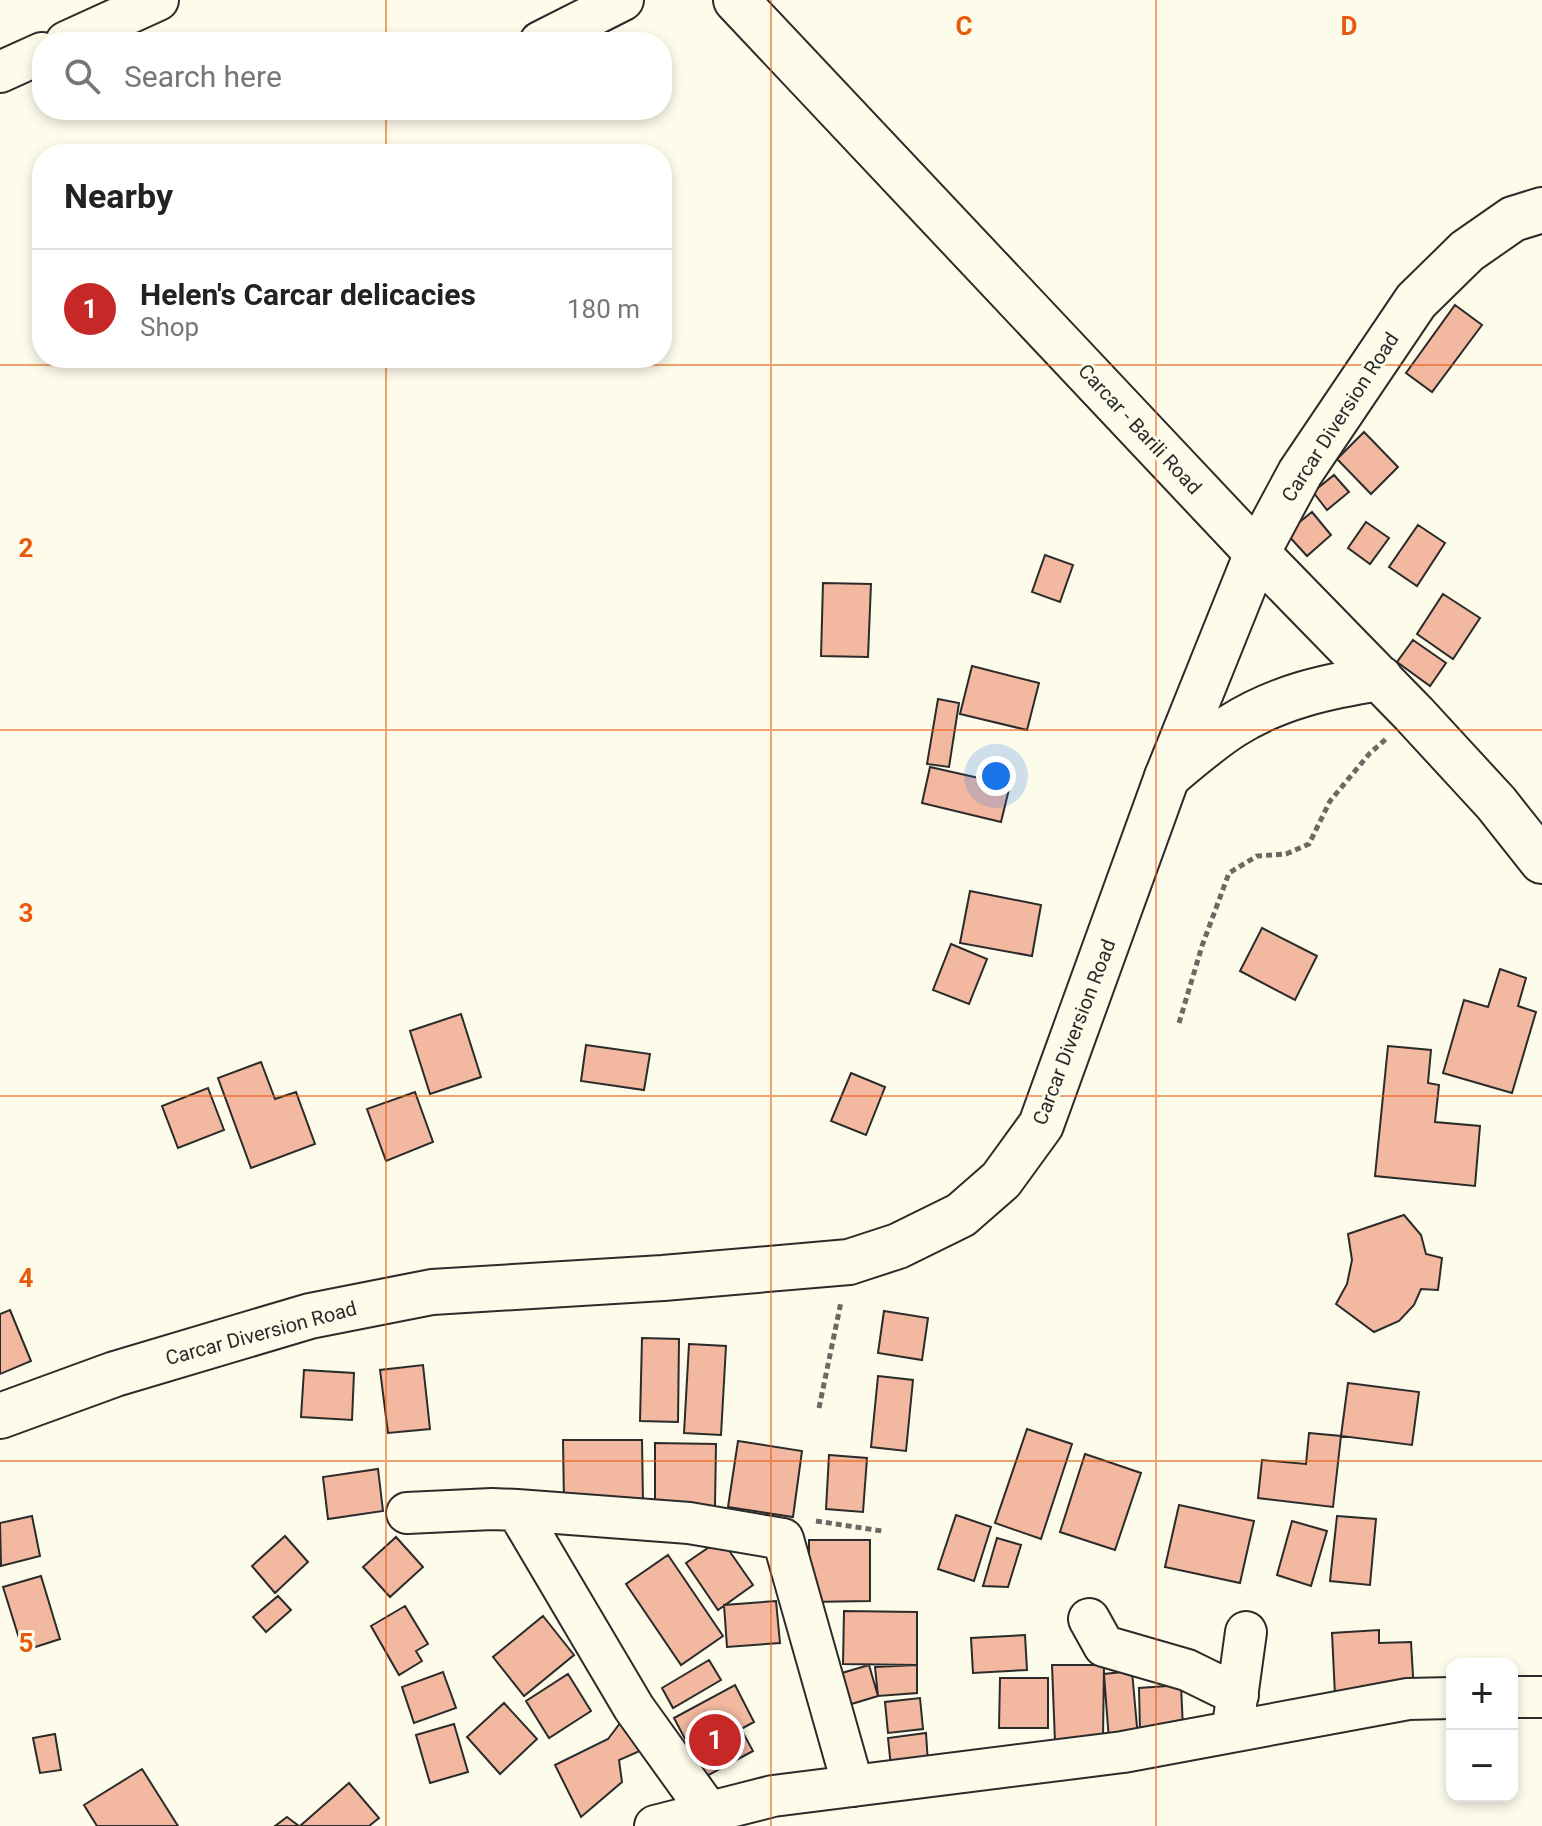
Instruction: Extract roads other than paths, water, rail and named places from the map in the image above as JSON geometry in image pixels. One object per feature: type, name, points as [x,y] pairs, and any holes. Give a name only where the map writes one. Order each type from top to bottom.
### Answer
[{"type":"main road","name":"Carcar - Barili Road","points":[[736,0],[1257,553],[1414,714],[1496,803],[1542,861]]},
{"type":"main road","name":"Carcar Diversion Road","points":[[0,1416],[115,1374],[310,1316],[432,1292],[663,1278],[849,1262],[898,1246],[961,1215],[1001,1180],[1041,1125],[1167,777],[1257,553],[1300,473],[1416,301],[1467,251],[1513,219],[1542,210]]},
{"type":"main road","points":[[1167,777],[1216,737],[1268,707],[1314,691],[1380,678]]},
{"type":"street","points":[[88,32],[158,0]]},
{"type":"street","points":[[560,32],[623,0]]},
{"type":"street","points":[[0,72],[32,58]]},
{"type":"street","points":[[407,1513],[517,1510],[689,1523],[783,1539],[853,1786]]},
{"type":"street","points":[[517,1510],[634,1708],[712,1818]]},
{"type":"street","points":[[1089,1619],[1104,1646],[1187,1670],[1238,1695]]},
{"type":"street","points":[[1232,1733],[1246,1632]]},
{"type":"street","points":[[1518,1697],[1542,1697]]},
{"type":"street","points":[[655,1826],[712,1818],[773,1796],[1123,1752],[1408,1699],[1446,1698]]},
{"type":"place","name":"Helen's Carcar delicacies","points":[[715,1740]]}]
